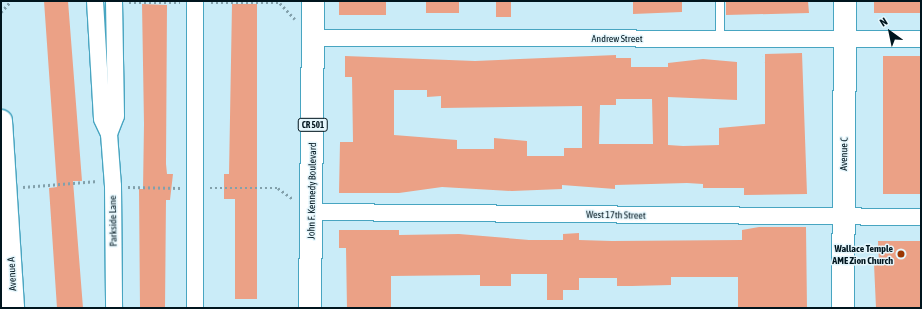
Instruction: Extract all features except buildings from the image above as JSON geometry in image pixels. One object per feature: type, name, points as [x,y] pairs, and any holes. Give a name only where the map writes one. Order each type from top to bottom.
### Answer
[{"type":"main road","name":"John F. Kennedy Boulevard","points":[[310,308],[313,1]]},
{"type":"main road","name":"Avenue C","points":[[843,308],[846,1]]},
{"type":"main road","name":"Avenue A","points":[[1,121],[7,188],[13,308]]},
{"type":"street","name":"Parkside Lane","points":[[95,1],[102,119],[109,134],[113,186],[114,308]]},
{"type":"street","name":"Parkside Lane","points":[[109,134],[116,116],[114,1]]},
{"type":"street","points":[[195,2],[193,188],[195,308]]},
{"type":"street","name":"Andrew Street","points":[[313,38],[720,40],[921,39]]},
{"type":"street","name":"West 17th Street","points":[[312,212],[844,218],[921,217]]},
{"type":"lane","points":[[720,1],[720,40]]},
{"type":"path","points":[[1,12],[11,1]]},
{"type":"path","points":[[123,1],[280,3],[313,38]]},
{"type":"path","points":[[7,188],[98,181],[113,186],[278,188],[312,212]]},
{"type":"place","name":"Wallace Temple AME Zion Church","points":[[901,254]]}]
